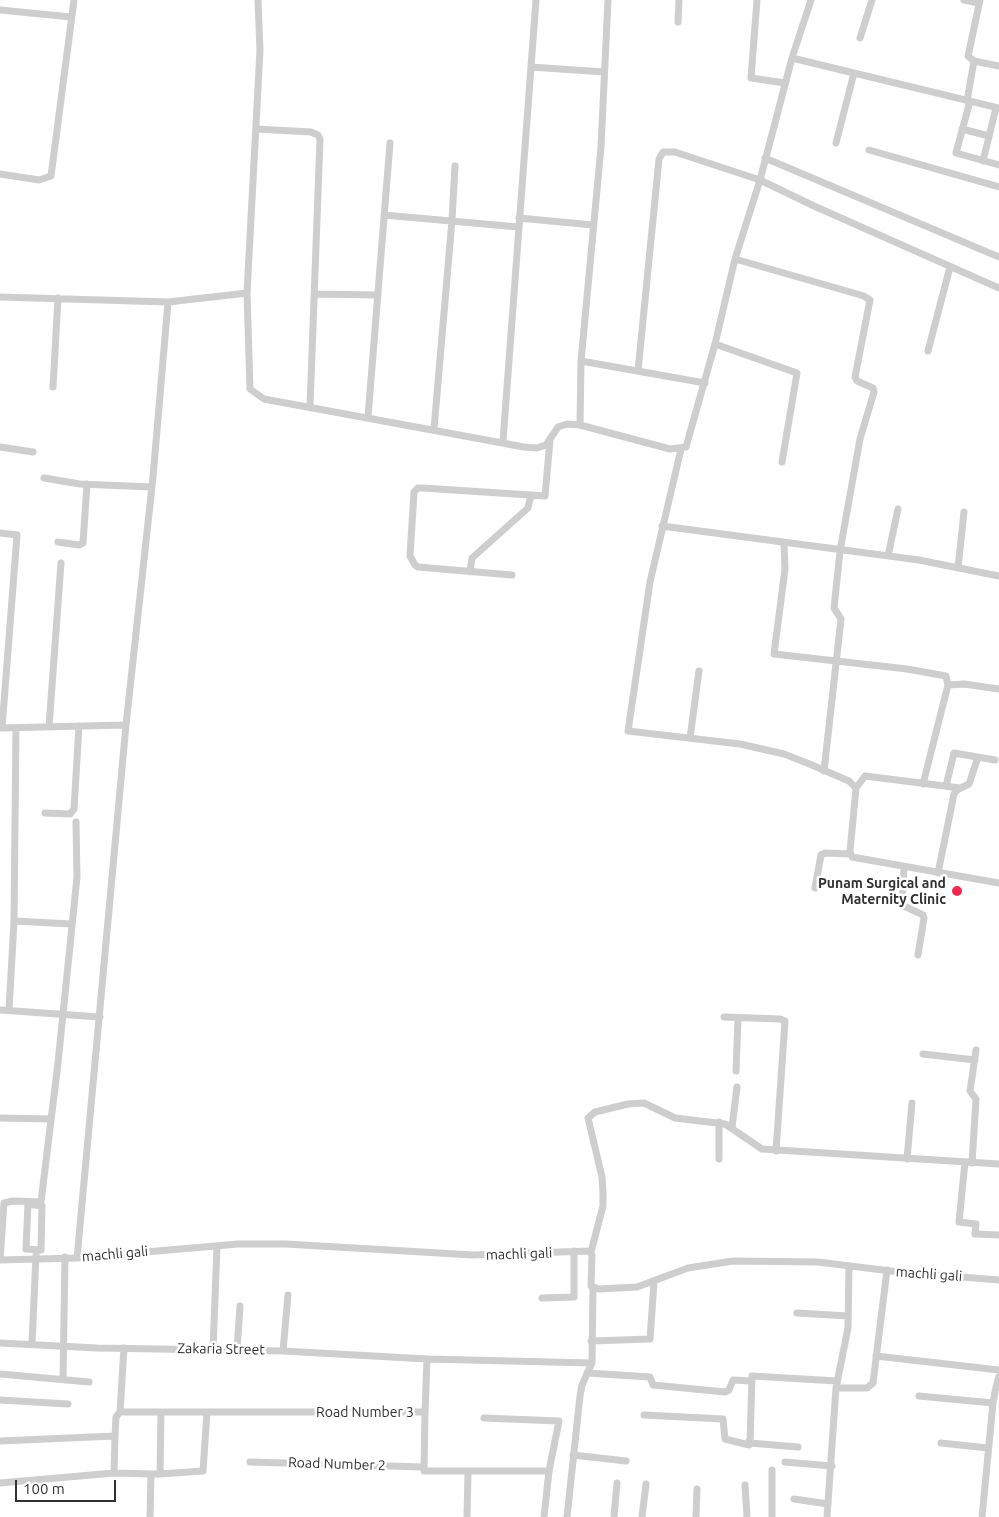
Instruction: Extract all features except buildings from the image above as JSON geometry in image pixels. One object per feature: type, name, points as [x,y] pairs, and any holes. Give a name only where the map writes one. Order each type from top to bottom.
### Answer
[{"type":"street","points":[[0,174],[39,180],[51,176],[74,0]]},
{"type":"street","points":[[258,0],[260,50],[247,293],[250,389],[264,399],[537,448],[546,445],[562,425],[580,425],[670,449],[681,449],[688,444],[716,344],[735,259],[760,180],[792,58],[811,0]]},
{"type":"street","points":[[503,441],[536,0]]},
{"type":"street","points":[[580,425],[581,361],[601,147],[608,0]]},
{"type":"street","points":[[678,22],[679,0]]},
{"type":"street","points":[[758,0],[751,78],[785,83]]},
{"type":"street","points":[[860,38],[872,0]]},
{"type":"street","points":[[964,0],[979,2],[968,56],[974,61],[999,66]]},
{"type":"street","points":[[0,10],[71,17]]},
{"type":"street","points":[[792,58],[997,108],[983,161]]},
{"type":"street","points":[[974,61],[968,101],[956,153],[999,165]]},
{"type":"street","points":[[531,67],[604,72]]},
{"type":"street","points":[[836,143],[854,73]]},
{"type":"street","points":[[256,129],[311,132],[318,135],[320,139],[310,407]]},
{"type":"street","points":[[962,129],[989,136]]},
{"type":"street","points":[[368,417],[390,143]]},
{"type":"street","points":[[869,150],[999,187]]},
{"type":"street","points":[[638,371],[660,154],[668,151],[760,180],[999,288]]},
{"type":"street","points":[[765,158],[999,257]]},
{"type":"street","points":[[434,429],[452,220],[454,166]]},
{"type":"street","points":[[384,215],[518,227]]},
{"type":"street","points":[[519,218],[593,225]]},
{"type":"street","points":[[735,259],[864,296],[870,300],[856,377],[857,381],[873,388],[874,392],[860,438],[840,551],[834,608],[841,617],[838,661],[824,771]]},
{"type":"street","points":[[928,351],[950,267]]},
{"type":"street","points":[[0,297],[168,302],[247,293]]},
{"type":"street","points":[[315,294],[378,295]]},
{"type":"street","points":[[53,387],[58,298]]},
{"type":"street","points":[[77,1258],[126,725],[152,487],[168,302]]},
{"type":"street","points":[[716,344],[797,373],[782,462]]},
{"type":"street","points":[[581,361],[705,383]]},
{"type":"street","points":[[512,575],[418,567],[410,556],[415,490],[423,488],[545,496],[550,440]]},
{"type":"street","points":[[0,447],[33,452]]},
{"type":"street","points":[[681,449],[650,582],[628,731],[740,744],[784,754],[849,781],[856,788]]},
{"type":"street","points":[[44,478],[87,484],[152,487]]},
{"type":"street","points":[[58,542],[83,543],[87,484]]},
{"type":"street","points":[[470,572],[472,558],[528,508],[531,495]]},
{"type":"street","points":[[888,556],[898,509]]},
{"type":"street","points":[[958,568],[964,512]]},
{"type":"street","points":[[662,526],[784,544],[888,556],[999,576]]},
{"type":"street","points":[[0,533],[17,535],[1,728],[126,725]]},
{"type":"street","points":[[784,544],[785,569],[774,654],[838,661],[945,676],[948,678],[923,784]]},
{"type":"street","points":[[48,726],[61,563]]},
{"type":"street","points":[[690,738],[699,671]]},
{"type":"street","points":[[948,684],[964,684],[999,689]]},
{"type":"street","points":[[44,813],[70,814],[74,809],[79,726]]},
{"type":"street","points":[[10,1010],[14,921],[16,729]]},
{"type":"street","points":[[946,786],[954,753],[995,760]]},
{"type":"street","points":[[938,873],[954,794],[971,781],[978,756]]},
{"type":"street","points":[[851,854],[856,788],[865,776],[961,788]]},
{"type":"street","points":[[36,1254],[26,1249],[27,1205],[41,1202],[77,877],[76,822]]},
{"type":"street","points":[[815,888],[821,854],[825,853],[851,854],[856,859],[999,883]]},
{"type":"street","points":[[904,867],[902,905],[922,915],[924,918],[918,955]]},
{"type":"street","points":[[14,921],[71,924]]},
{"type":"street","points":[[0,1010],[100,1017]]},
{"type":"street","points":[[724,1017],[780,1019],[785,1022],[776,1151]]},
{"type":"street","points":[[736,1071],[738,1018]]},
{"type":"street","points":[[976,1050],[970,1091],[976,1100],[959,1222],[976,1224],[975,1234],[999,1235]]},
{"type":"street","points":[[923,1054],[975,1060]]},
{"type":"street","points":[[732,1127],[737,1087]]},
{"type":"street","points":[[567,1517],[580,1396],[592,1363],[593,1288],[591,1252],[603,1206],[602,1177],[588,1121],[589,1116],[639,1102],[676,1118],[719,1122],[732,1127],[756,1147],[776,1151],[999,1164]]},
{"type":"street","points":[[907,1159],[912,1103]]},
{"type":"street","points":[[0,1118],[51,1118]]},
{"type":"street","points":[[719,1122],[719,1159]]},
{"type":"street","points":[[0,1260],[4,1203],[13,1200],[42,1206],[41,1249],[36,1254],[32,1344]]},
{"type":"street","name":"machli gali","points":[[0,1260],[36,1254],[77,1258],[217,1246],[286,1244],[473,1255],[591,1252]]},
{"type":"street","points":[[213,1350],[217,1246]]},
{"type":"street","points":[[542,1298],[574,1297],[574,1251]]},
{"type":"street","points":[[63,1380],[65,1257]]},
{"type":"street","name":"machli gali","points":[[593,1288],[637,1287],[682,1270],[733,1261],[765,1260],[999,1280]]},
{"type":"street","points":[[827,1517],[832,1466],[836,1385],[848,1328],[849,1266]]},
{"type":"street","points":[[644,1415],[723,1419],[725,1440],[749,1445],[751,1381],[754,1375],[869,1387],[872,1383],[887,1270]]},
{"type":"street","points":[[591,1341],[650,1338],[654,1282]]},
{"type":"street","points":[[283,1351],[288,1295]]},
{"type":"street","points":[[237,1349],[240,1306]]},
{"type":"street","points":[[797,1313],[848,1316]]},
{"type":"street","name":"Zakaria Street","points":[[0,1343],[124,1348],[237,1349],[427,1359],[592,1363]]},
{"type":"street","points":[[114,1473],[116,1417],[120,1412],[124,1348]]},
{"type":"street","points":[[876,1356],[999,1370]]},
{"type":"street","points":[[425,1412],[427,1359]]},
{"type":"street","points":[[587,1373],[650,1377],[653,1385],[726,1392],[729,1390],[733,1380],[751,1381]]},
{"type":"street","points":[[0,1374],[89,1382]]},
{"type":"street","points":[[982,1517],[993,1403],[999,1376]]},
{"type":"street","points":[[920,1396],[993,1403]]},
{"type":"street","points":[[0,1400],[68,1404]]},
{"type":"street","name":"Road Number 3","points":[[120,1412],[425,1412],[424,1467]]},
{"type":"street","points":[[160,1474],[161,1412]]},
{"type":"street","points":[[0,1483],[114,1473],[160,1474],[203,1471],[207,1412]]},
{"type":"street","points":[[484,1418],[558,1420],[559,1424],[549,1471],[544,1517]]},
{"type":"street","points":[[0,1441],[115,1436]]},
{"type":"street","points":[[749,1441],[752,1444],[798,1447]]},
{"type":"street","points":[[941,1443],[988,1448]]},
{"type":"street","points":[[573,1455],[626,1461]]},
{"type":"street","name":"Road Number 2","points":[[250,1462],[424,1467]]},
{"type":"street","points":[[784,1462],[832,1466]]},
{"type":"street","points":[[424,1467],[424,1471],[549,1471]]},
{"type":"street","points":[[772,1470],[772,1517]]},
{"type":"street","points":[[467,1517],[468,1472]]},
{"type":"street","points":[[150,1517],[151,1474]]},
{"type":"street","points":[[614,1517],[617,1483]]},
{"type":"street","points":[[642,1517],[646,1484]]},
{"type":"street","points":[[745,1485],[747,1517]]},
{"type":"street","points":[[696,1517],[697,1489]]},
{"type":"street","points":[[794,1499],[828,1504]]},
{"type":"place","name":"Punam Surgical and Maternity Clinic","points":[[957,891]]}]
